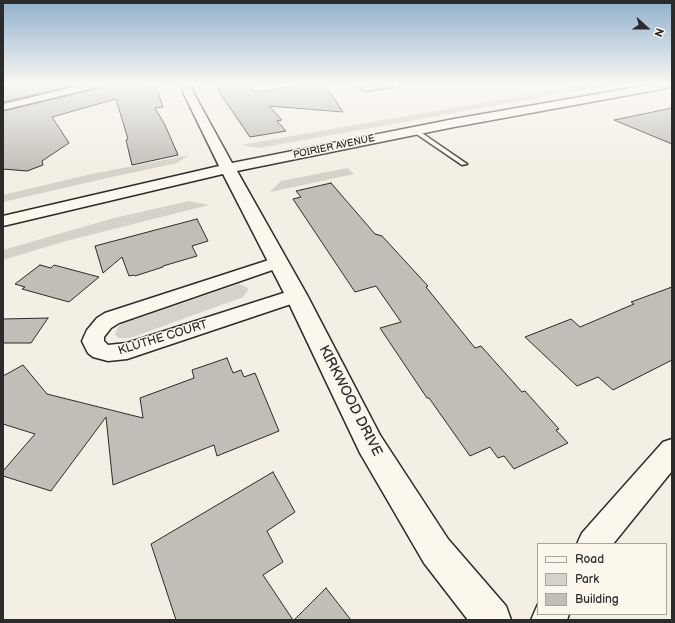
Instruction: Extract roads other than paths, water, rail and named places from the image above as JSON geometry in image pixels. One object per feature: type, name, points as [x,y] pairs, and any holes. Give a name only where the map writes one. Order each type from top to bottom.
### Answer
[{"type":"main road","name":"KIRKWOOD DRIVE","points":[[199,113],[296,295],[370,444],[436,550],[492,620]]},
{"type":"main road","name":"POIRIER AVENUE","points":[[3,221],[190,176],[414,130],[510,113]]},
{"type":"street","name":"KLUTHE COURT","points":[[278,262],[112,318],[104,323],[94,335],[93,342],[100,351],[108,353],[127,351],[296,295]]},
{"type":"street","points":[[594,543],[672,452]]},
{"type":"lane","points":[[414,130],[464,164]]}]
